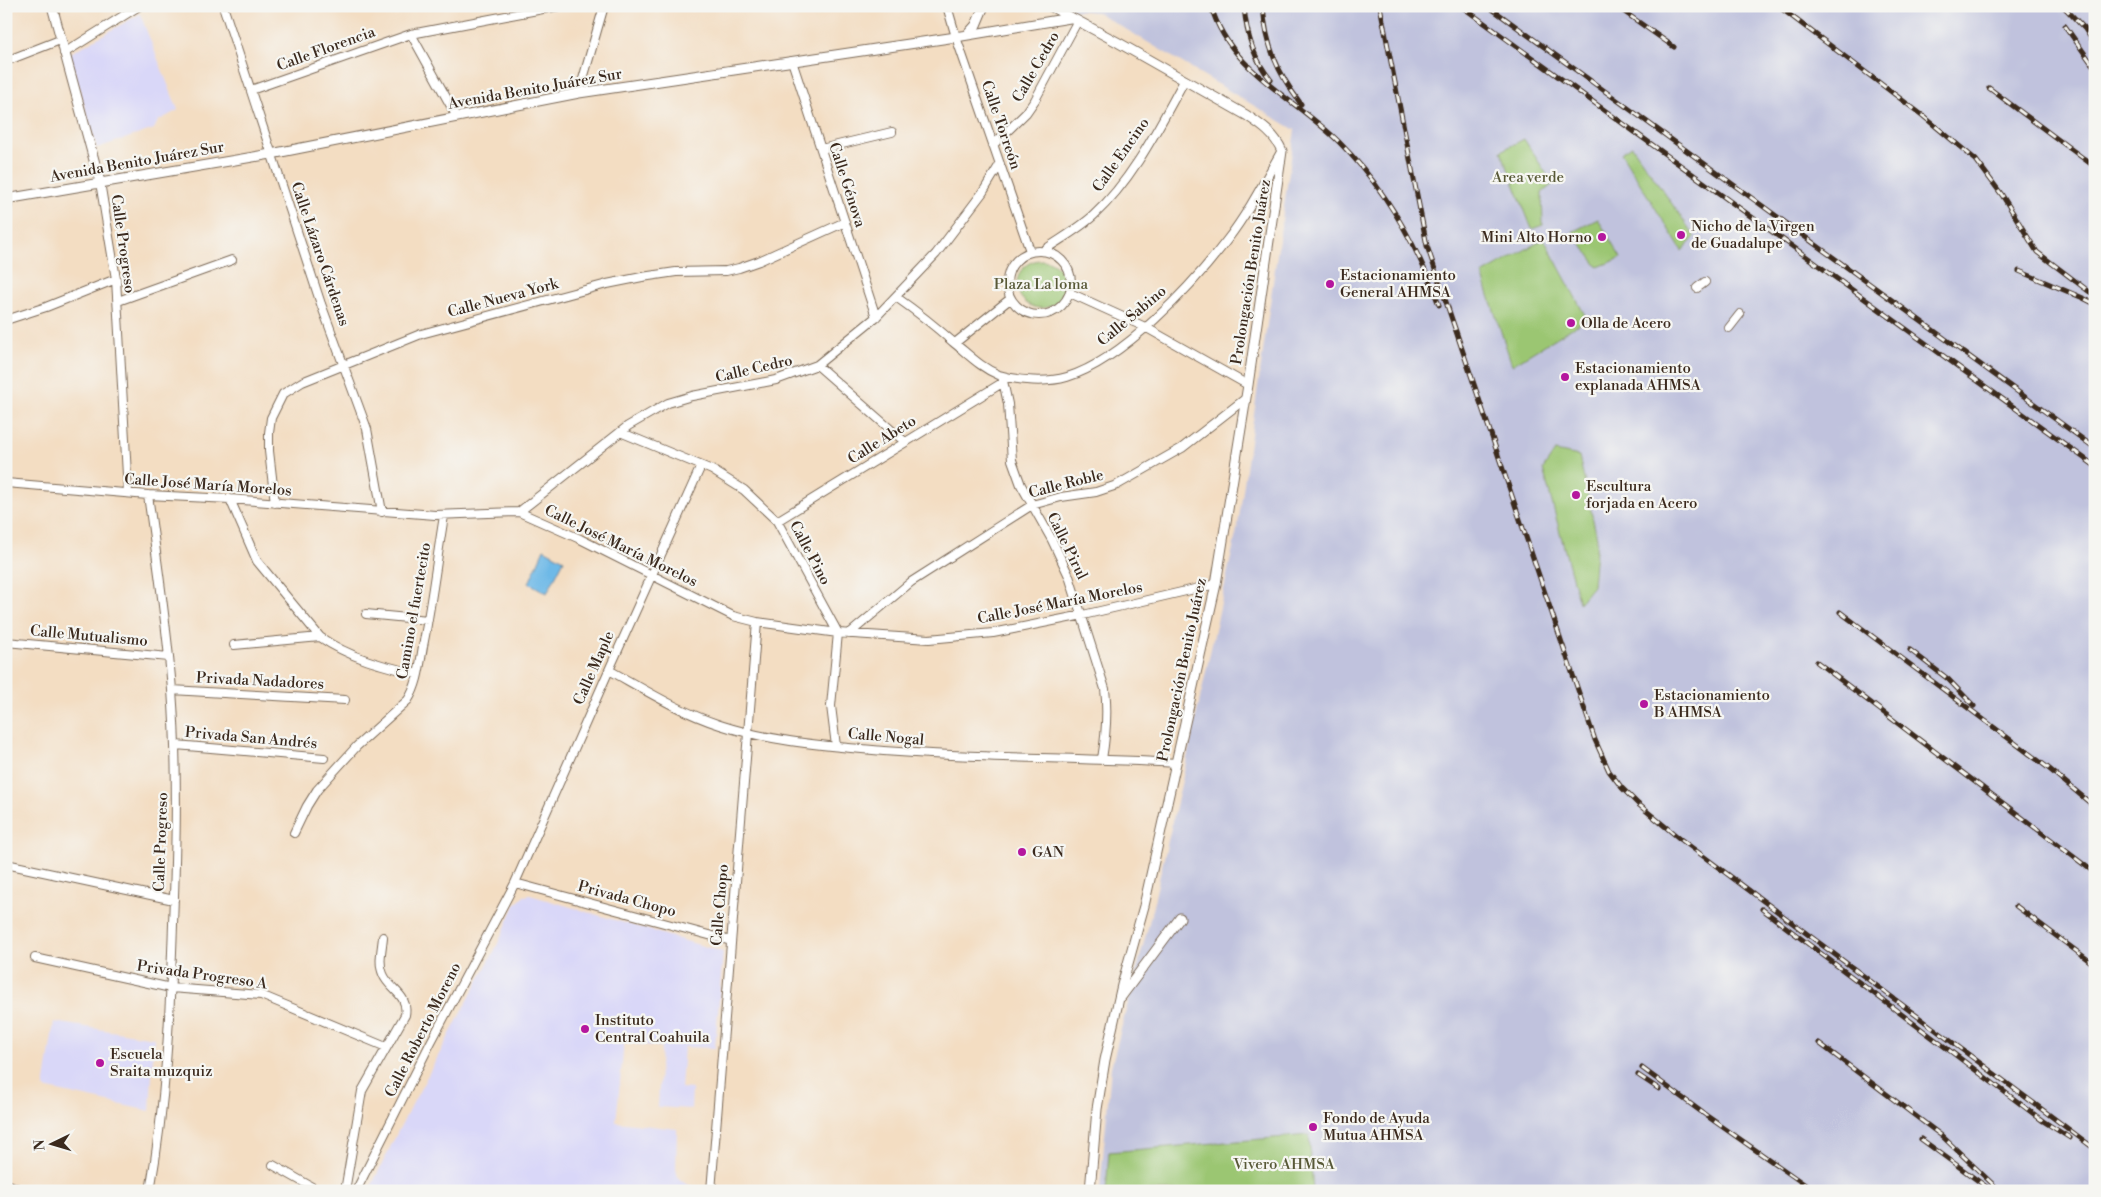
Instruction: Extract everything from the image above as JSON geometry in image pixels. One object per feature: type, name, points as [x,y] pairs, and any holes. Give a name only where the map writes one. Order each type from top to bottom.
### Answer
[{"type":"street","name":"Calle Progreso","points":[[52,6],[100,182],[116,279],[128,493]]},
{"type":"street","points":[[64,53],[139,6]]},
{"type":"street","name":"Calle Lázaro Cárdenas","points":[[223,6],[321,304],[367,429],[382,512]]},
{"type":"street","name":"Calle Florencia","points":[[251,90],[411,34],[560,6]]},
{"type":"street","points":[[579,93],[604,6]]},
{"type":"street","name":"Calle Torreón","points":[[947,6],[1030,252]]},
{"type":"street","points":[[967,35],[976,25],[984,6]]},
{"type":"street","points":[[1050,6],[1261,124],[1274,136],[1282,151]]},
{"type":"street","name":"Avenida Benito Juárez Sur","points":[[7,199],[271,154],[579,93],[1073,20]]},
{"type":"street","name":"Calle Cedro","points":[[993,145],[1026,113],[1036,100],[1073,20]]},
{"type":"street","points":[[411,34],[457,117]]},
{"type":"street","points":[[6,61],[60,40]]},
{"type":"street","name":"Calle Génova","points":[[792,62],[876,317]]},
{"type":"street","name":"Calle Encino","points":[[1043,251],[1093,216],[1119,188],[1136,164],[1184,81]]},
{"type":"street","points":[[821,148],[892,132]]},
{"type":"street","name":"Calle Sabino","points":[[896,297],[976,362],[1002,379],[1048,380],[1066,377],[1104,358],[1144,327],[1198,275],[1229,238],[1282,151]]},
{"type":"street","name":"Prolongación Benito Juárez","points":[[1090,1191],[1101,1082],[1118,1001],[1144,906],[1216,584],[1248,385],[1282,151]]},
{"type":"street","name":"Calle Cedro","points":[[520,512],[636,420],[678,399],[776,380],[817,366],[876,317],[936,254],[983,192],[1000,164]]},
{"type":"street","points":[[6,221],[7,199]]},
{"type":"street","name":"Calle Nueva York","points":[[275,503],[268,433],[271,418],[278,402],[282,394],[289,389],[344,365],[438,329],[608,284],[642,277],[676,272],[726,271],[739,268],[759,262],[845,222]]},
{"type":"street","points":[[1043,251],[1055,255],[1065,263],[1072,281],[1067,300],[1058,310],[1047,315],[1034,316],[1022,311],[1010,299],[1006,288],[1007,276],[1012,265],[1020,257],[1030,252],[1043,251]]},
{"type":"street","points":[[118,301],[232,260]]},
{"type":"street","points":[[6,320],[46,307],[116,279]]},
{"type":"street","points":[[1697,288],[1705,282]]},
{"type":"street","points":[[1070,293],[1144,327],[1248,385]]},
{"type":"street","points":[[954,343],[1010,299]]},
{"type":"street","points":[[1729,328],[1740,314]]},
{"type":"street","points":[[817,366],[905,442]]},
{"type":"street","name":"Calle Abeto","points":[[778,521],[1002,379]]},
{"type":"street","name":"Calle Pirul","points":[[1002,379],[1008,404],[1012,460],[1021,485],[1052,540],[1069,576],[1083,615],[1105,689],[1107,715],[1102,759]]},
{"type":"street","name":"Calle Roble","points":[[848,634],[917,578],[1032,505],[1061,497],[1096,492],[1117,485],[1182,448],[1245,399]]},
{"type":"street","name":"Calle Pino","points":[[620,432],[712,470],[738,486],[778,521],[838,633]]},
{"type":"street","name":"Calle Maple","points":[[515,883],[701,466]]},
{"type":"street","name":"Calle José María Morelos","points":[[6,482],[148,495],[230,499],[444,516],[520,512],[580,539],[726,613],[757,622],[848,634],[929,639],[994,633],[1083,615],[1216,584]]},
{"type":"street","name":"Calle Progreso","points":[[148,495],[170,657],[176,745],[177,824],[170,988],[162,1112],[150,1191]]},
{"type":"street","points":[[230,499],[258,561],[320,637],[358,658],[418,674]]},
{"type":"street","name":"Camino el fuertecito","points":[[294,833],[311,797],[357,746],[408,700],[415,687],[428,620],[444,516]]},
{"type":"street","points":[[366,614],[428,620]]},
{"type":"street","name":"Calle Chopo","points":[[712,1191],[757,622]]},
{"type":"street","points":[[836,746],[831,706],[838,633]]},
{"type":"street","points":[[234,645],[320,637]]},
{"type":"street","name":"Calle Mutualismo","points":[[6,642],[170,657]]},
{"type":"street","name":"Calle Nogal","points":[[609,670],[697,717],[748,733],[836,746],[934,754],[1176,763]]},
{"type":"street","name":"Privada Nadadores","points":[[172,690],[345,700]]},
{"type":"street","name":"Privada San Andrés","points":[[176,745],[324,758]]},
{"type":"street","points":[[6,864],[174,900]]},
{"type":"street","name":"Privada Chopo","points":[[515,883],[731,941]]},
{"type":"street","name":"Calle Roberto Moreno","points":[[356,1191],[430,1042],[515,883]]},
{"type":"street","points":[[1118,1001],[1180,918]]},
{"type":"street","points":[[345,1191],[362,1091],[405,1015],[406,1009],[403,997],[383,974],[381,961],[383,937]]},
{"type":"street","name":"Privada Progreso A","points":[[36,958],[170,988],[261,995],[386,1047]]},
{"type":"street","points":[[273,1165],[319,1191]]},
{"type":"street","points":[[6,1184],[21,1191]]},
{"type":"shaded area","points":[[1065,6],[2095,6],[2095,1191],[1100,1191],[1111,1067],[1148,927],[1238,525],[1295,130],[1097,12],[1071,10]]},
{"type":"shaded area","points":[[140,14],[178,110],[158,121],[154,129],[97,148],[69,54]]},
{"type":"shaded area","name":"Instituto Central Coahuila","points":[[530,895],[723,952],[715,1048],[684,1047],[681,1088],[692,1089],[691,1109],[658,1107],[661,1047],[624,1043],[616,1122],[677,1129],[676,1169],[678,1177],[681,1181],[701,1191],[369,1191],[399,1129],[495,950],[515,905],[524,896]]},
{"type":"shaded area","name":"Escuela Sraita muzquiz","points":[[54,1022],[154,1038],[150,1111],[44,1088]]},
{"type":"green space","name":"Area verde","points":[[1524,139],[1553,184],[1542,193],[1543,225],[1532,229],[1501,151]]},
{"type":"green space","points":[[1632,146],[1695,237],[1682,251],[1621,153]]},
{"type":"green space","name":"Area verde","points":[[1598,219],[1621,258],[1598,267],[1572,232]]},
{"type":"green space","points":[[1544,239],[1587,319],[1512,365],[1482,274]]},
{"type":"green space","name":"Plaza La loma","points":[[1041,260],[1050,262],[1058,267],[1063,275],[1065,284],[1063,293],[1058,301],[1050,306],[1041,308],[1032,306],[1024,301],[1019,293],[1017,284],[1019,275],[1024,267],[1032,262]]},
{"type":"green space","points":[[1555,451],[1579,456],[1597,538],[1593,586],[1579,603],[1543,469]]},
{"type":"green space","name":"Vivero AHMSA","points":[[1309,1135],[1313,1191],[1106,1191],[1109,1152]]},
{"type":"water","points":[[544,549],[564,560],[547,593],[529,583]]},
{"type":"railway","points":[[1211,6],[1220,28],[1232,48],[1248,66],[1265,82],[1322,126],[1371,178],[1410,239],[1439,305]]},
{"type":"railway","points":[[1244,6],[1252,45],[1260,64],[1271,80]]},
{"type":"railway","points":[[1263,6],[1267,34],[1274,58],[1285,81],[1301,104]]},
{"type":"railway","points":[[1380,6],[1427,246],[1595,740],[1609,771],[1638,804],[1679,838],[2095,1149]]},
{"type":"railway","points":[[1461,6],[2095,466]]},
{"type":"railway","points":[[1488,6],[2095,448]]},
{"type":"railway","points":[[1616,6],[1674,47]]},
{"type":"railway","points":[[1778,6],[1922,115],[1976,160],[2002,195],[2037,252],[2095,296]]},
{"type":"railway","points":[[2063,6],[2085,29],[2095,44]]},
{"type":"railway","points":[[2065,26],[2095,68]]},
{"type":"railway","points":[[1989,88],[2095,167]]},
{"type":"railway","points":[[2019,271],[2095,304]]},
{"type":"railway","points":[[1840,612],[2047,767],[2095,807]]},
{"type":"railway","points":[[1910,650],[1948,679],[1974,706]]},
{"type":"railway","points":[[1817,662],[2095,873]]},
{"type":"railway","points":[[2016,906],[2095,965]]},
{"type":"railway","points":[[1762,909],[2043,1121],[2070,1138]]},
{"type":"railway","points":[[1819,1043],[1942,1136],[2000,1191]]},
{"type":"railway","points":[[1642,1068],[1814,1191]]},
{"type":"railway","points":[[1638,1075],[1659,1089]]},
{"type":"railway","points":[[1921,1139],[1988,1188]]},
{"type":"place","name":"Nicho de la Virgen de Guadalupe","points":[[1681,235]]},
{"type":"place","name":"Mini Alto Horno","points":[[1602,237]]},
{"type":"place","name":"Estacionamiento General AHMSA","points":[[1330,284]]},
{"type":"place","name":"Olla de Acero","points":[[1571,323]]},
{"type":"place","name":"Estacionamiento explanada AHMSA","points":[[1565,377]]},
{"type":"place","name":"Escultura forjada en Acero","points":[[1576,495]]},
{"type":"place","name":"Estacionamiento B AHMSA","points":[[1644,704]]},
{"type":"place","name":"GAN","points":[[1022,852]]},
{"type":"place","name":"Instituto Central Coahuila","points":[[585,1029]]},
{"type":"place","name":"Escuela Sraita muzquiz","points":[[100,1063]]},
{"type":"place","name":"Fondo de Ayuda Mutua AHMSA","points":[[1313,1127]]}]
